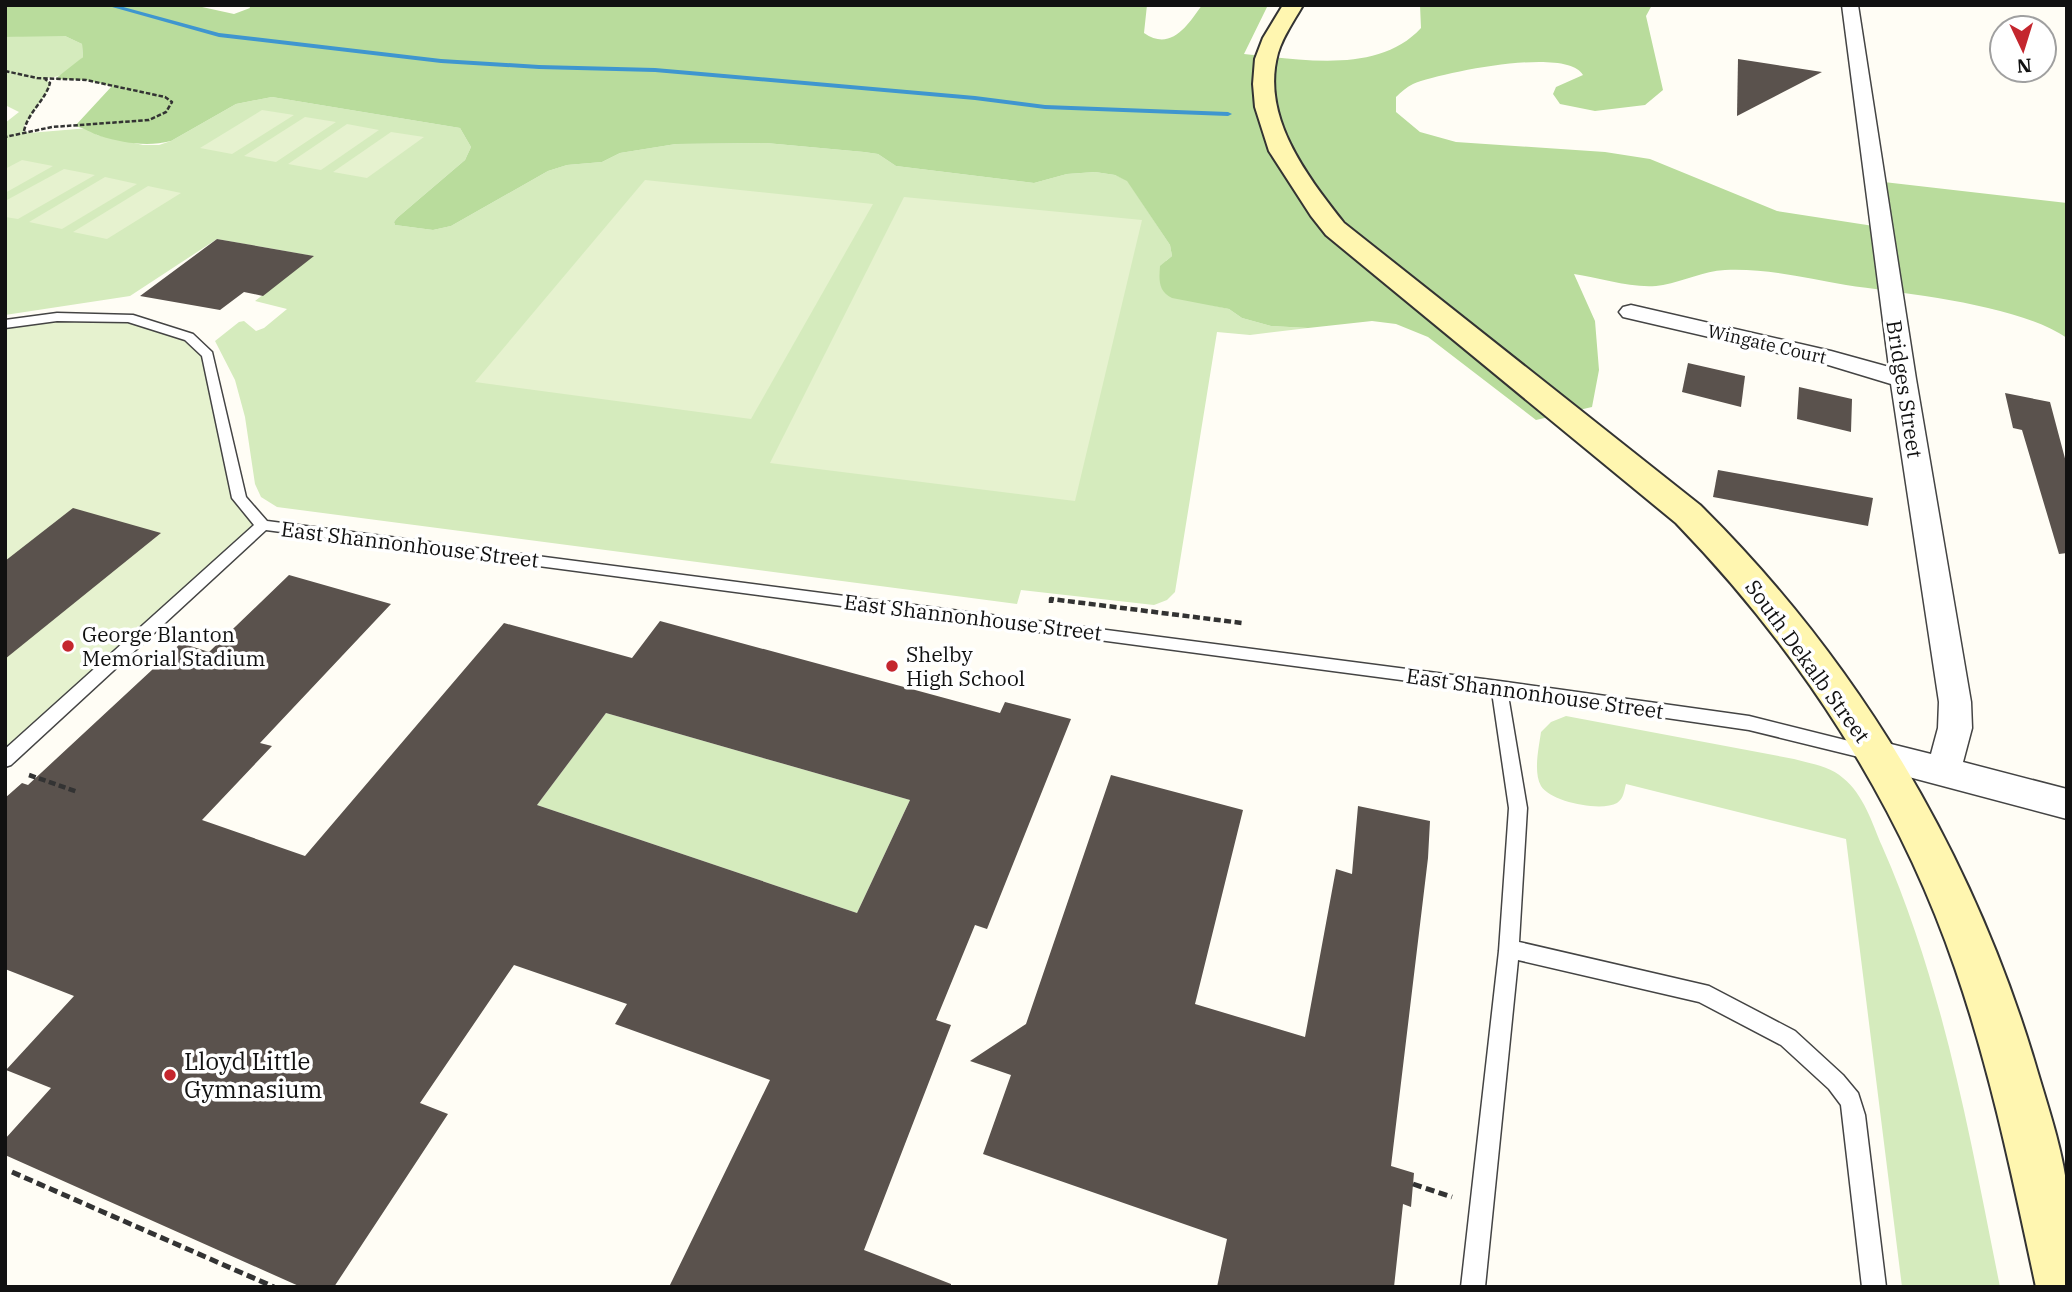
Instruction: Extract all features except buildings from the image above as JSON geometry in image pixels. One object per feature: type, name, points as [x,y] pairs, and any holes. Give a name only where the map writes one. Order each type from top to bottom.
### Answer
[{"type":"main road","name":"South Dekalb Street","points":[[1293,5],[1266,58],[1266,87],[1272,133],[1293,176],[1335,229],[1688,514],[1758,588],[1823,674],[1875,754],[1948,886],[1979,966],[2023,1111],[2064,1287]]},
{"type":"street","name":"Bridges Street","points":[[1850,5],[1903,379],[1955,702],[1955,728],[1944,771]]},
{"type":"street","name":"Wingate Court","points":[[1631,312],[1831,358],[1903,379]]},
{"type":"street","name":"East Shannonhouse Street","points":[[1875,754],[2067,804]]},
{"type":"lane","name":"East Shannonhouse Street","points":[[5,324],[57,317],[129,318],[189,337],[208,355],[239,498],[263,525],[1499,687],[1749,723],[1875,754]]},
{"type":"lane","points":[[11,766],[263,525]]},
{"type":"lane","points":[[1473,1287],[1509,949],[1518,808],[1499,687]]},
{"type":"lane","points":[[1509,949],[1702,993],[1788,1038],[1836,1082],[1851,1100],[1854,1115],[1874,1287]]},
{"type":"path","points":[[5,71],[44,78],[86,80],[165,97],[172,102],[166,112],[149,120],[24,131],[5,137]]},
{"type":"path","points":[[24,131],[26,121],[49,89],[50,83],[44,78]]},
{"type":"path","points":[[11,766],[78,792]]},
{"type":"path","points":[[12,1172],[274,1287]]},
{"type":"path","points":[[1413,1184],[1481,1206]]},
{"type":"green space","points":[[5,5],[193,5],[234,14],[250,8],[249,5],[1147,5],[1144,33],[1162,39],[1178,34],[1202,5],[1268,5],[1244,54],[1337,60],[1383,53],[1403,43],[1421,28],[1420,5],[1652,5],[1646,16],[1663,90],[1645,105],[1595,111],[1560,104],[1553,94],[1556,87],[1583,75],[1572,67],[1530,62],[1475,69],[1413,84],[1396,97],[1396,112],[1420,132],[1456,142],[1605,152],[1650,159],[1777,211],[1880,227],[1875,181],[2067,203],[2067,338],[2046,326],[2020,317],[1961,302],[1771,272],[1717,271],[1653,286],[1630,285],[1574,274],[1595,321],[1599,370],[1592,407],[1536,420],[1428,337],[1396,324],[1372,321],[1308,328],[1271,326],[1242,318],[1229,309],[1172,298],[1160,285],[1159,276],[1160,266],[1172,256],[1170,245],[1127,181],[1115,175],[1095,172],[1067,174],[1034,183],[896,166],[878,154],[864,152],[766,143],[676,144],[620,153],[602,162],[567,165],[548,171],[451,226],[433,230],[395,225],[397,218],[465,160],[471,147],[460,128],[272,97],[236,104],[171,141],[144,144],[100,136],[75,126],[112,86],[86,80],[55,79],[83,57],[82,44],[65,36],[5,37]]},
{"type":"green space","points":[[65,36],[82,44],[83,57],[61,75],[45,78],[50,83],[49,89],[24,126],[24,131],[29,133],[89,128],[97,135],[143,145],[159,145],[171,141],[236,104],[272,97],[460,128],[471,147],[465,160],[394,222],[395,225],[433,230],[451,226],[548,171],[567,165],[602,162],[620,153],[676,144],[766,143],[864,152],[878,154],[896,166],[1034,183],[1067,174],[1095,172],[1115,175],[1127,180],[1170,245],[1172,256],[1166,261],[1211,305],[1229,309],[1242,318],[1271,326],[1308,328],[1250,335],[1217,332],[1175,592],[1167,600],[1154,605],[1021,590],[1017,604],[277,507],[261,497],[255,484],[245,417],[235,380],[215,341],[239,322],[244,321],[256,331],[264,328],[287,309],[255,301],[313,256],[217,239],[130,296],[5,315],[5,123],[19,112],[5,105],[5,37]]},
{"type":"green space","points":[[262,110],[294,115],[232,154],[200,148]]},
{"type":"green space","points":[[305,117],[336,122],[276,162],[244,156]]},
{"type":"green space","points":[[347,124],[379,130],[321,170],[288,164]]},
{"type":"green space","points":[[391,132],[424,137],[367,178],[333,172]]},
{"type":"green space","points":[[22,160],[53,166],[5,193],[5,169]]},
{"type":"green space","points":[[64,169],[95,175],[18,219],[5,217],[5,201]]},
{"type":"green space","points":[[105,177],[137,184],[62,229],[29,222]]},
{"type":"green space","points":[[645,180],[873,204],[751,419],[475,382]]},
{"type":"green space","points":[[148,186],[181,193],[107,239],[73,232]]},
{"type":"green space","points":[[904,197],[1142,220],[1075,501],[770,463]]},
{"type":"green space","name":"George Blanton Memorial Stadium","points":[[57,317],[129,318],[189,337],[208,355],[239,498],[263,525],[5,760],[5,324]]},
{"type":"green space","points":[[606,713],[910,800],[857,913],[537,805]]},
{"type":"green space","points":[[1566,716],[1814,764],[1838,774],[1857,793],[1871,819],[1904,899],[1939,1008],[1966,1119],[2000,1287],[1902,1287],[1846,839],[1626,784],[1621,799],[1610,806],[1589,806],[1555,797],[1541,786],[1537,767],[1538,752],[1541,732],[1551,722]]},
{"type":"waterway","points":[[108,5],[219,35],[441,61],[655,70],[975,98],[1045,107],[1228,114]]},
{"type":"place","name":"George Blanton Memorial Stadium","points":[[68,646]]},
{"type":"place","name":"Shelby High School","points":[[892,666]]},
{"type":"place","name":"Lloyd Little Gymnasium","points":[[170,1075]]}]
